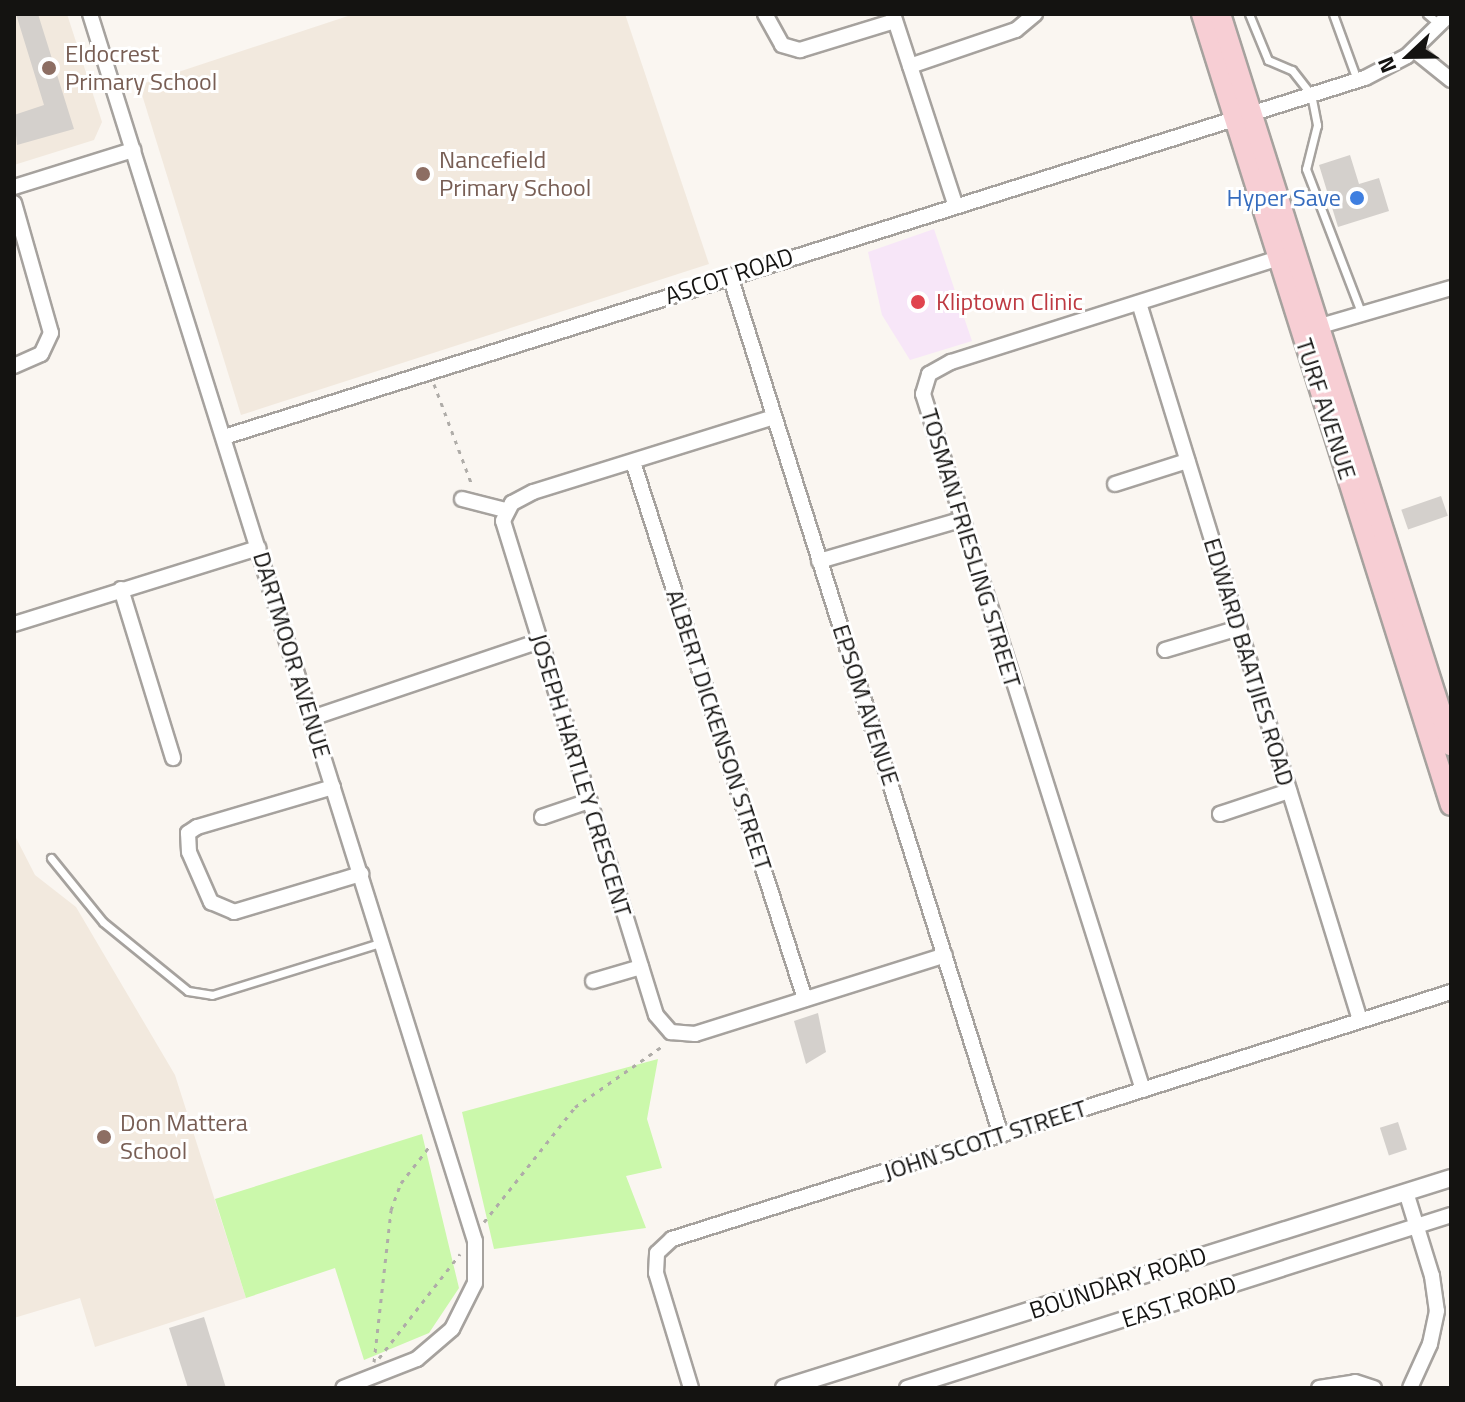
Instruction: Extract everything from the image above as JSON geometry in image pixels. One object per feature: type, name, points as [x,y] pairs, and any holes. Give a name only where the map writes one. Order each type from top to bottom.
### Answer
[{"type":"main road","name":"TURF AVENUE","points":[[1202,14],[1243,116],[1287,255],[1451,805]]},
{"type":"main road","name":"TURF AVENUE","points":[[1220,14],[1243,116]]},
{"type":"main road","name":"TURF AVENUE","points":[[1310,329],[1451,745]]},
{"type":"street","name":"DARTMOOR AVENUE","points":[[90,14],[474,1237],[476,1273],[470,1297],[452,1329],[429,1351],[343,1388]]},
{"type":"street","points":[[765,14],[774,37],[800,50],[894,17],[955,204]]},
{"type":"street","points":[[910,66],[1016,30],[1035,14]]},
{"type":"street","name":"ASCOT ROAD","points":[[224,437],[955,204],[1357,80],[1387,69],[1415,51],[1446,20]]},
{"type":"street","points":[[1415,51],[1451,80]]},
{"type":"street","points":[[14,187],[133,150]]},
{"type":"street","points":[[14,203],[51,333],[41,354],[14,366]]},
{"type":"street","name":"TOSMAN FRIESLING STREET","points":[[1143,1090],[925,406],[929,374],[951,362],[1287,255]]},
{"type":"street","name":"EPSOM AVENUE","points":[[730,276],[1001,1135]]},
{"type":"street","points":[[1310,329],[1451,288]]},
{"type":"street","name":"EDWARD BAATJIES ROAD","points":[[1139,303],[1360,1020]]},
{"type":"street","points":[[462,499],[505,510],[533,492],[774,417]]},
{"type":"street","points":[[1115,484],[1187,461]]},
{"type":"street","name":"ALBERT DICKENSON STREET","points":[[633,462],[805,999]]},
{"type":"street","name":"JOSEPH HARTLEY CRESCENT","points":[[505,510],[505,533],[656,1015],[671,1032]]},
{"type":"street","points":[[819,561],[960,520]]},
{"type":"street","points":[[14,624],[258,548]]},
{"type":"street","points":[[121,589],[173,758]]},
{"type":"street","points":[[1165,650],[1239,628]]},
{"type":"street","points":[[312,718],[539,641]]},
{"type":"street","points":[[333,787],[197,827],[188,833],[189,852],[211,902],[234,912],[361,874]]},
{"type":"street","points":[[1220,814],[1289,791]]},
{"type":"street","points":[[542,817],[589,801]]},
{"type":"street","points":[[671,1032],[695,1034],[945,955]]},
{"type":"street","points":[[593,981],[641,967]]},
{"type":"street","name":"JOHN SCOTT STREET","points":[[691,1388],[656,1273],[662,1246],[689,1233],[1451,992]]},
{"type":"street","name":"BOUNDARY ROAD","points":[[784,1388],[1451,1178]]},
{"type":"street","points":[[1406,1192],[1437,1311],[1430,1344],[1410,1388]]},
{"type":"street","name":"EAST ROAD","points":[[907,1388],[1451,1215]]},
{"type":"street","points":[[1319,1388],[1355,1382],[1374,1388]]},
{"type":"lane","points":[[1249,14],[1268,60],[1292,70],[1311,94],[1317,125],[1306,169],[1361,312]]},
{"type":"lane","points":[[1333,14],[1357,80]]},
{"type":"lane","points":[[1427,14],[1446,20]]},
{"type":"lane","points":[[51,858],[103,922],[188,991],[212,995],[383,943]]},
{"type":"path","points":[[430,372],[478,504]]},
{"type":"path","points":[[443,1133],[415,1161],[391,1210],[374,1366],[575,1107],[617,1074],[660,1052],[671,1032]]},
{"type":"shaded area","name":"Eldocrest Primary School","points":[[14,14],[67,14],[102,122],[94,140],[14,165]]},
{"type":"shaded area","name":"Nancefield Primary School","points":[[354,14],[625,14],[709,264],[241,415],[139,85]]},
{"type":"shaded area","name":"Kliptown Clinic","points":[[934,229],[972,341],[910,360],[882,315],[868,252]]},
{"type":"shaded area","name":"Don Mattera School","points":[[14,834],[35,875],[76,907],[175,1075],[246,1298],[95,1347],[80,1298],[14,1318]]},
{"type":"green space","points":[[658,1059],[647,1119],[662,1168],[626,1176],[646,1228],[494,1249],[462,1112]]},
{"type":"green space","points":[[422,1134],[459,1288],[429,1333],[364,1360],[335,1268],[246,1298],[215,1199]]},
{"type":"building","points":[[16,14],[38,14],[74,129],[17,145],[14,115],[44,105]]},
{"type":"building","name":"Hyper Save","points":[[1350,155],[1359,184],[1379,178],[1389,211],[1338,227],[1319,165]]},
{"type":"building","points":[[1441,496],[1448,516],[1408,530],[1401,510]]},
{"type":"building","points":[[818,1013],[826,1052],[806,1064],[794,1021]]},
{"type":"building","points":[[1398,1122],[1407,1150],[1389,1155],[1380,1128]]},
{"type":"building","points":[[204,1317],[226,1388],[188,1388],[169,1328]]},
{"type":"place","name":"Eldocrest Primary School","points":[[49,68]]},
{"type":"place","name":"Nancefield Primary School","points":[[423,174]]},
{"type":"place","name":"Hyper Save","points":[[1357,198]]},
{"type":"place","name":"Kliptown Clinic","points":[[918,302]]},
{"type":"place","name":"Don Mattera School","points":[[104,1137]]}]
